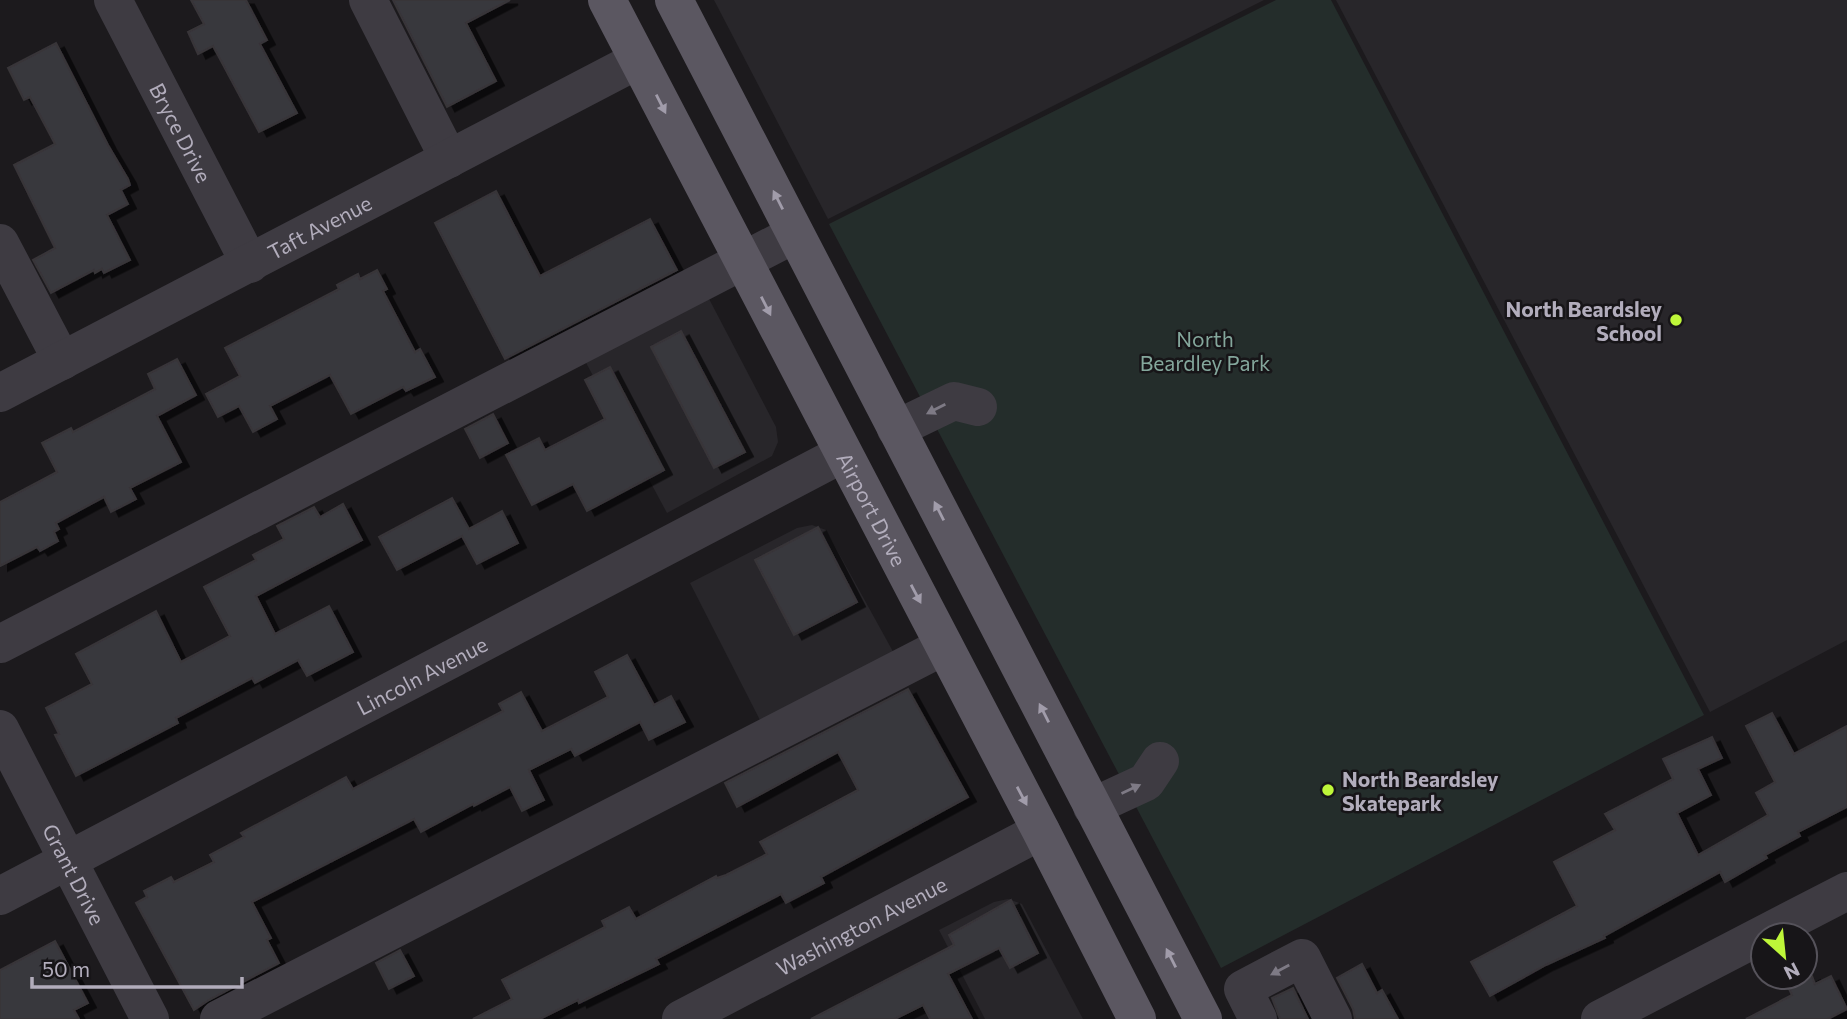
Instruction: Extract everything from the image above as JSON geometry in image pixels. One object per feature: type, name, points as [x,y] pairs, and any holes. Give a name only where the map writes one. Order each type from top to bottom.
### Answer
[{"type":"main road","name":"Airport Drive","points":[[607,0],[1137,1019]]},
{"type":"main road","points":[[674,0],[1201,1015]]},
{"type":"street","name":"Bryce Drive","points":[[113,0],[250,264]]},
{"type":"street","points":[[368,0],[449,159]]},
{"type":"street","name":"Taft Avenue","points":[[0,393],[638,60]]},
{"type":"street","points":[[0,644],[795,234]]},
{"type":"street","points":[[0,243],[62,361]]},
{"type":"street","points":[[896,429],[954,401],[978,407]]},
{"type":"street","name":"Lincoln Avenue","points":[[0,896],[842,454]]},
{"type":"street","points":[[219,1019],[944,646]]},
{"type":"street","name":"Grant Drive","points":[[0,729],[150,1019]]},
{"type":"street","points":[[1092,807],[1146,782],[1160,761]]},
{"type":"street","name":"Washington Avenue","points":[[681,1019],[1041,831]]},
{"type":"street","points":[[1600,1019],[1847,891]]},
{"type":"street","points":[[1201,1015],[1250,1004],[1302,958],[1333,1019]]},
{"type":"shaded area","points":[[714,0],[1264,0],[828,219]]},
{"type":"shaded area","name":"North Beardsley School","points":[[1336,0],[1847,0],[1847,640],[1710,712]]},
{"type":"shaded area","points":[[707,295],[776,427],[778,442],[772,456],[667,513],[584,359]]},
{"type":"shaded area","points":[[812,525],[826,530],[896,657],[763,726],[690,583],[797,528]]},
{"type":"shaded area","points":[[1008,899],[1022,904],[1083,1019],[985,1019],[939,930],[994,902]]},
{"type":"green space","name":"North Beardley Park","points":[[1276,0],[1331,0],[1704,715],[1221,968],[829,224]]},
{"type":"building","points":[[191,0],[246,0],[267,40],[260,44],[297,113],[259,132],[213,46],[198,54],[188,32],[204,24]]},
{"type":"building","points":[[393,0],[510,0],[466,23],[496,81],[447,107]]},
{"type":"building","points":[[56,43],[128,179],[130,185],[121,190],[128,204],[107,215],[130,260],[104,273],[102,269],[95,273],[94,270],[51,293],[33,260],[55,248],[14,165],[55,144],[30,97],[24,100],[8,68]]},
{"type":"building","points":[[496,191],[540,276],[650,219],[677,270],[505,359],[435,223]]},
{"type":"building","points":[[377,270],[387,289],[383,291],[415,352],[420,349],[435,377],[406,391],[403,387],[351,414],[330,375],[270,406],[277,419],[253,432],[239,406],[218,417],[206,394],[240,376],[225,348],[339,289],[337,285],[358,274],[360,279]]},
{"type":"building","points":[[681,331],[745,452],[714,468],[651,347]]},
{"type":"building","points":[[177,359],[196,395],[157,416],[181,462],[130,488],[136,499],[111,512],[104,497],[56,523],[59,529],[54,532],[58,541],[40,551],[37,547],[0,566],[0,502],[57,472],[42,443],[71,428],[73,432],[155,389],[148,374]]},
{"type":"building","points":[[610,367],[664,470],[587,511],[573,484],[532,505],[506,455],[539,438],[545,450],[605,419],[585,380]]},
{"type":"building","points":[[493,414],[508,443],[480,458],[465,429]]},
{"type":"building","points":[[452,498],[469,529],[502,511],[518,543],[477,564],[462,536],[397,570],[379,537]]},
{"type":"building","points":[[343,504],[362,540],[256,596],[275,634],[329,606],[353,652],[307,676],[298,660],[255,683],[252,678],[176,718],[178,723],[76,776],[55,735],[59,734],[46,708],[92,684],[76,654],[156,611],[181,662],[230,636],[204,587],[256,560],[253,555],[284,539],[277,526],[314,507],[320,517]]},
{"type":"building","points":[[818,527],[857,602],[794,635],[755,560]]},
{"type":"building","points":[[627,655],[654,705],[671,696],[685,722],[649,740],[640,722],[575,756],[571,749],[529,770],[544,800],[522,811],[510,787],[421,832],[414,819],[252,902],[271,938],[267,940],[279,963],[194,1010],[136,903],[147,897],[144,891],[171,877],[174,882],[214,862],[210,855],[244,837],[241,833],[346,777],[353,789],[503,711],[499,704],[521,692],[542,731],[608,697],[595,672]]},
{"type":"building","points":[[908,689],[968,797],[821,877],[824,883],[786,903],[781,894],[656,959],[659,964],[579,1003],[578,1000],[540,1019],[473,1019],[512,999],[502,980],[605,927],[602,921],[629,907],[636,919],[716,876],[726,875],[767,854],[760,842],[858,790],[838,752],[737,807],[725,783]]},
{"type":"building","points":[[1772,713],[1794,754],[1847,726],[1847,807],[1798,832],[1800,836],[1765,855],[1767,858],[1725,882],[1720,872],[1604,936],[1605,938],[1546,965],[1490,996],[1471,962],[1577,906],[1554,862],[1615,830],[1605,814],[1673,779],[1663,759],[1712,737],[1722,758],[1698,769],[1711,795],[1677,813],[1698,855],[1768,815],[1756,793],[1775,782],[1746,726]]},
{"type":"building","points":[[1011,900],[1038,953],[1010,968],[999,948],[948,974],[972,1019],[930,1019],[923,1005],[895,1019],[811,1019],[954,945],[949,935]]},
{"type":"building","points":[[55,941],[88,1003],[74,1010],[79,1019],[0,1019],[0,970]]},
{"type":"building","points":[[400,950],[414,976],[389,989],[376,963]]},
{"type":"building","points":[[1362,964],[1377,993],[1382,990],[1398,1019],[1355,1019],[1353,1009],[1337,978]]},
{"type":"building","points":[[1831,976],[1847,1009],[1828,1019],[1746,1019],[1792,995],[1790,991],[1819,991],[1819,982]]},
{"type":"building","points":[[1293,988],[1308,1019],[1280,1019],[1272,998]]},
{"type":"place","name":"North Beardsley School","points":[[1676,320]]},
{"type":"place","name":"North Beardsley Skatepark","points":[[1328,790]]}]
